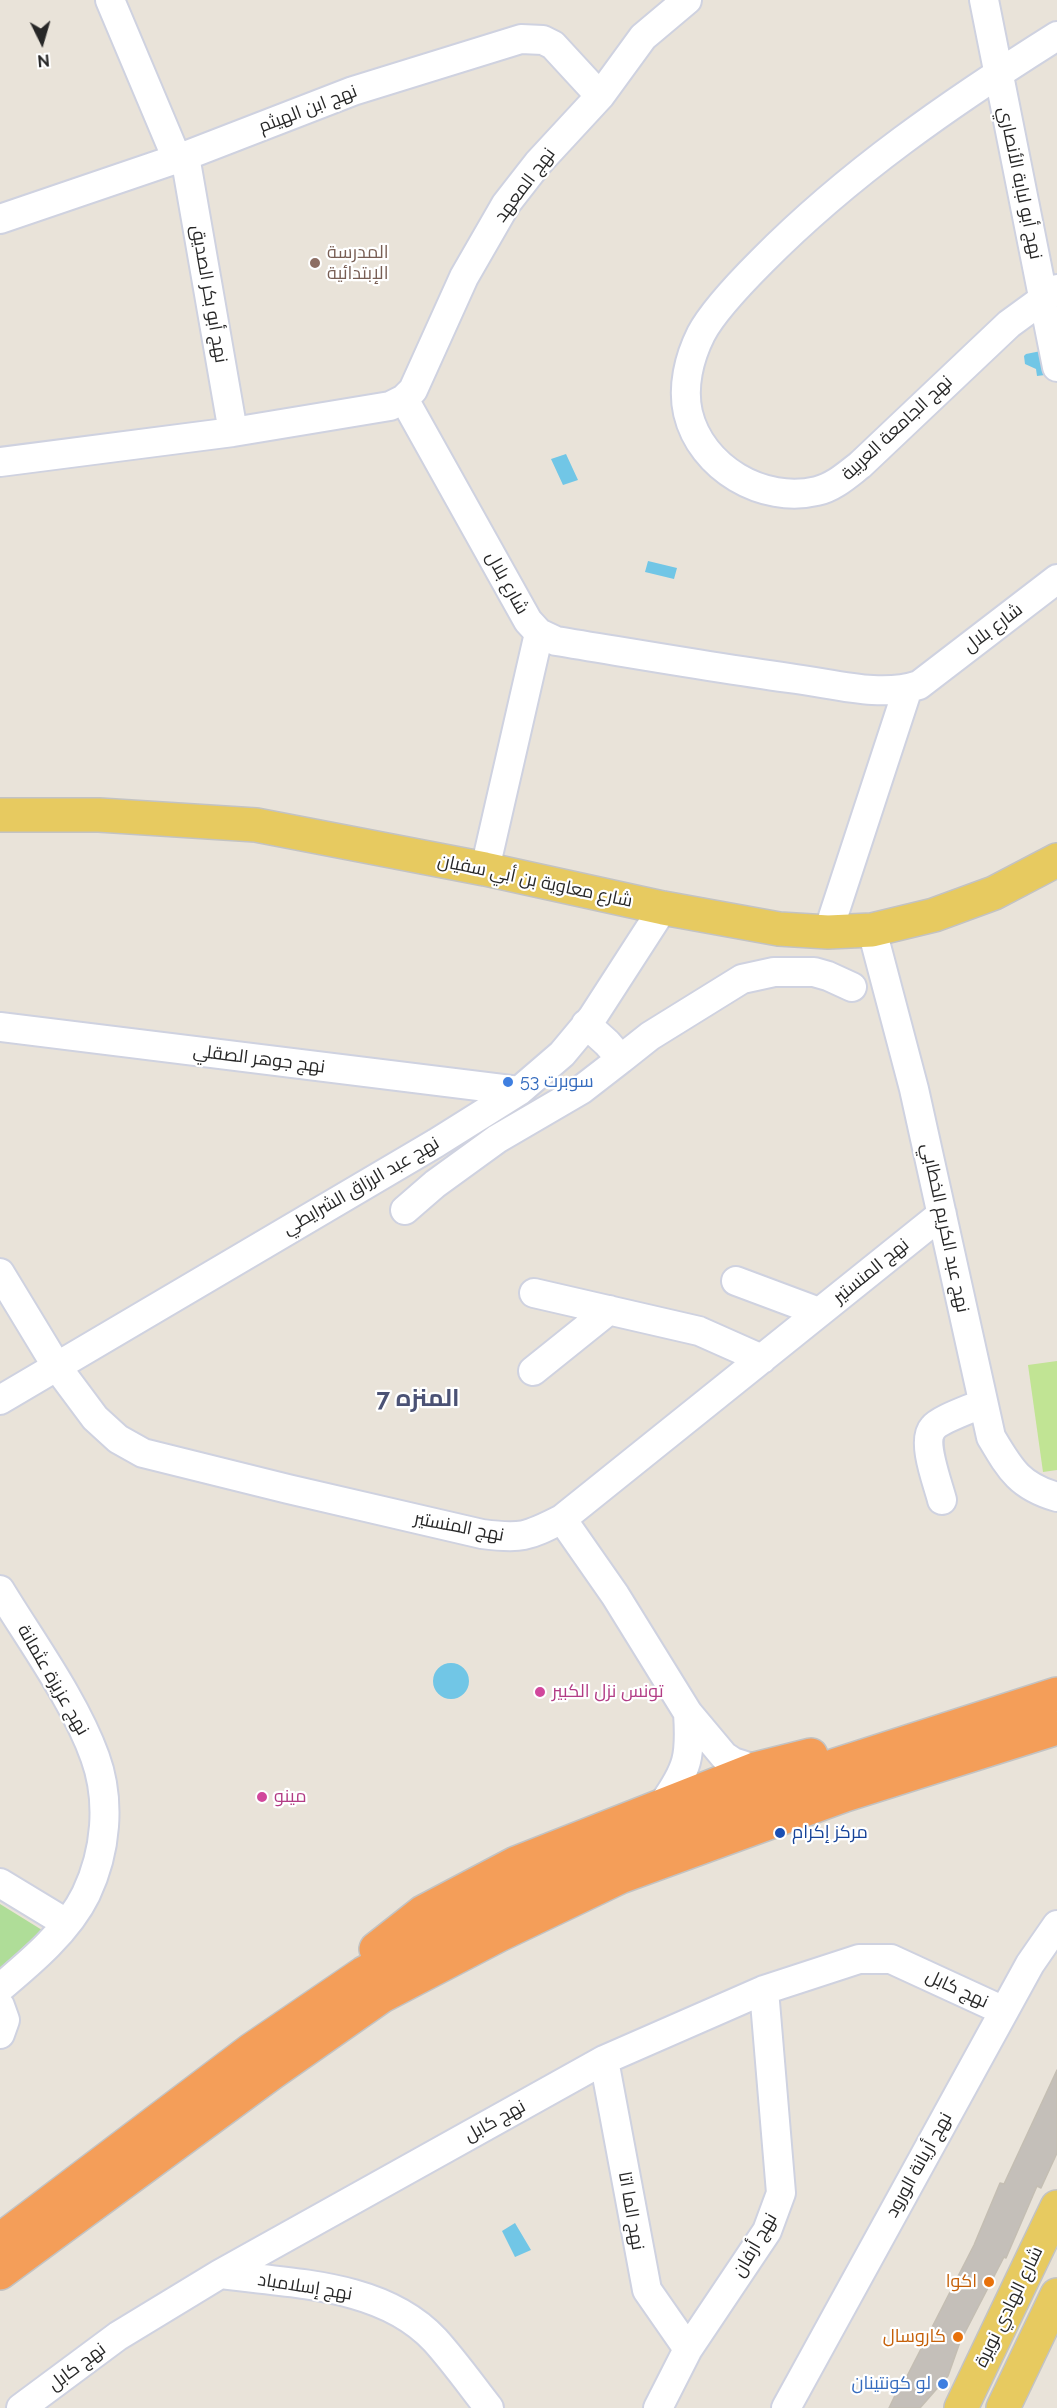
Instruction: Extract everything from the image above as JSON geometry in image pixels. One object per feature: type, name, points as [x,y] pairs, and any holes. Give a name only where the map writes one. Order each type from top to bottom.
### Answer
[{"type":"highway","points":[[251,2050],[423,1912],[516,1863],[755,1769],[1057,1694]]},
{"type":"highway","points":[[0,2240],[251,2050],[364,1973],[481,1911],[611,1847],[836,1765],[1025,1703]]},
{"type":"highway","points":[[0,2273],[382,1996],[499,1935],[620,1877],[845,1795],[1057,1728]]},
{"type":"highway","points":[[0,2216],[62,2168],[210,2079]]},
{"type":"highway","points":[[0,2296],[106,2217],[225,2108]]},
{"type":"main road","name":"شارع معاوية بن أبي سفيان","points":[[0,815],[99,815],[256,825],[485,869],[663,908],[779,929],[828,932],[872,930],[934,915],[994,893],[1057,860]]},
{"type":"main road","name":"شارع الهادي نويرة","points":[[961,2408],[1057,2207]]},
{"type":"main road","name":"شارع الهادي نويرة","points":[[1007,2407],[1057,2295]]},
{"type":"street","name":"نهج أبو بكر الصديق","points":[[110,0],[181,158],[233,432]]},
{"type":"street","name":"نهج المعهد","points":[[404,399],[413,390],[464,277],[506,204],[538,163],[600,96],[642,37],[687,0]]},
{"type":"street","name":"نهج أبو لبابة الأنصاري","points":[[984,0],[998,73],[1050,294],[1057,367]]},
{"type":"street","name":"نهج الجامعة العربية","points":[[1050,294],[1009,324],[860,465],[837,483],[828,487],[790,494],[754,488],[725,469],[698,442],[687,412],[686,375],[701,334],[740,284],[786,237],[928,121],[1057,36]]},
{"type":"street","name":"نهج ابن الهيثم","points":[[0,219],[181,158],[353,91],[521,39],[543,40],[552,45],[600,96]]},
{"type":"street","points":[[0,462],[233,432],[390,405],[404,399]]},
{"type":"street","name":"شارع بلال","points":[[404,399],[528,621],[539,633],[556,641],[714,667],[880,690],[908,688],[919,685],[1057,579]]},
{"type":"street","points":[[485,869],[539,633]]},
{"type":"street","points":[[828,932],[908,688]]},
{"type":"street","name":"نهج عبد الرزاق الشرايطي","points":[[0,1400],[436,1143],[519,1091],[562,1054],[586,1024],[663,908]]},
{"type":"street","name":"نهج عبد الكريم الخطابي","points":[[872,930],[914,1089],[991,1437],[1009,1468],[1021,1481],[1038,1492],[1057,1497]]},
{"type":"street","points":[[405,1210],[435,1184],[497,1139],[581,1090],[650,1036],[742,979],[774,972],[814,972],[852,987]]},
{"type":"street","points":[[586,1024],[621,1059]]},
{"type":"street","name":"نهج جوهر الصقلي","points":[[0,1027],[519,1091]]},
{"type":"street","name":"نهج المنستير","points":[[0,1273],[57,1367],[95,1418],[118,1439],[143,1453],[288,1490],[482,1534],[509,1537],[531,1535],[562,1519],[942,1214]]},
{"type":"street","points":[[736,1281],[819,1312]]},
{"type":"street","points":[[534,1293],[699,1331],[762,1359]]},
{"type":"street","points":[[533,1371],[609,1310]]},
{"type":"street","points":[[942,1500],[928,1446],[929,1434],[934,1426],[983,1403]]},
{"type":"street","points":[[562,1519],[615,1595],[688,1713],[724,1756],[733,1762],[755,1769]]},
{"type":"street","name":"نهج عزيزة عثمانة","points":[[0,1590],[75,1714],[95,1757],[103,1792],[105,1827],[96,1869],[85,1895],[66,1923],[41,1951],[0,1988]]},
{"type":"street","points":[[663,1804],[676,1786],[684,1768],[690,1746],[688,1713]]},
{"type":"street","points":[[0,1883],[66,1923]]},
{"type":"street","name":"نهج أريانة الورود","points":[[786,2408],[1030,1964],[1057,1925]]},
{"type":"street","name":"نهج كابل","points":[[21,2408],[118,2336],[220,2274],[604,2061],[764,1990],[859,1959],[876,1957],[891,1959],[1004,2011]]},
{"type":"street","name":"نهج أرفان","points":[[658,2408],[688,2349],[767,2231],[781,2193],[764,1990]]},
{"type":"street","points":[[0,2006],[5,2020],[0,2034]]},
{"type":"street","name":"نهج الما اتا","points":[[604,2061],[647,2290],[688,2349]]},
{"type":"street","name":"نهج إسلامباد","points":[[220,2274],[350,2293],[385,2306],[411,2320],[434,2339],[489,2408]]},
{"type":"green space","points":[[1057,1361],[1057,1470],[1043,1472],[1028,1365]]},
{"type":"green space","points":[[0,1904],[42,1930],[0,1968]]},
{"type":"water","points":[[1041,351],[1045,375],[1037,376],[1036,369],[1025,364],[1024,356]]},
{"type":"water","points":[[566,454],[578,480],[563,485],[551,459]]},
{"type":"water","points":[[648,561],[677,568],[674,579],[645,572]]},
{"type":"water","points":[[451,1663],[464,1668],[469,1681],[464,1694],[451,1699],[438,1694],[433,1681],[438,1668]]},
{"type":"water","points":[[515,2223],[531,2250],[515,2257],[502,2231]]},
{"type":"building","points":[[1057,2070],[1057,2153],[1041,2188],[1037,2186],[1006,2258],[1004,2257],[960,2342],[948,2376],[920,2408],[889,2408],[974,2245],[1000,2183],[1004,2184]]},
{"type":"place","name":"المدرسة الإبتدائية","points":[[315,263]]},
{"type":"place","name":"سوبرت 53","points":[[508,1082]]},
{"type":"place","name":"تونس نزل الكبير","points":[[540,1692]]},
{"type":"place","name":"مينو","points":[[262,1797]]},
{"type":"place","name":"مركز إكرام","points":[[780,1833]]},
{"type":"place","name":"اكوا","points":[[989,2282]]},
{"type":"place","name":"كاروسال","points":[[958,2337]]},
{"type":"place","name":"لو كونتينان","points":[[943,2384]]},
{"type":"district","name":"المنزه 7","points":[[418,1399]]}]
